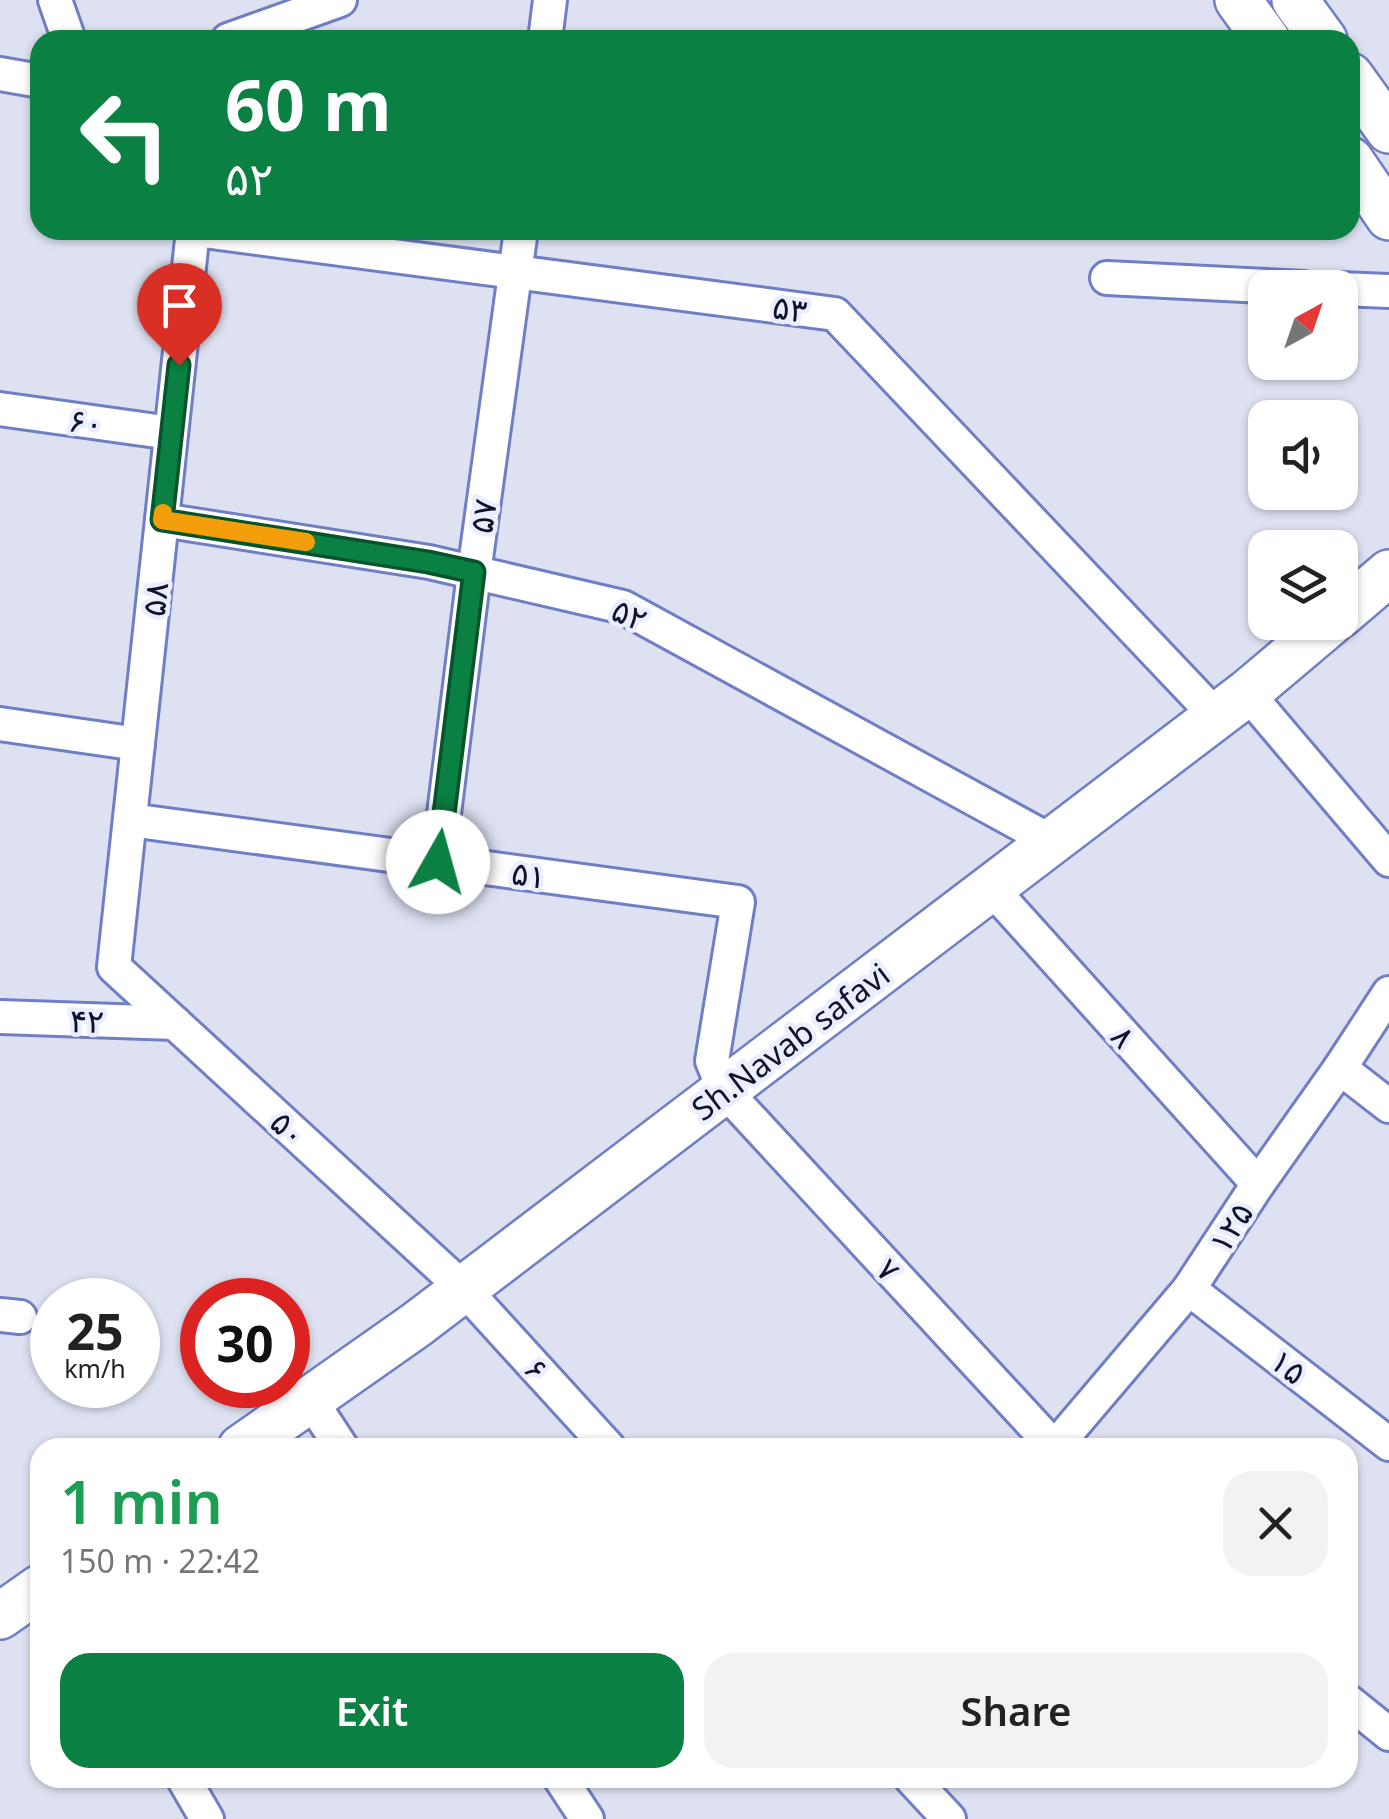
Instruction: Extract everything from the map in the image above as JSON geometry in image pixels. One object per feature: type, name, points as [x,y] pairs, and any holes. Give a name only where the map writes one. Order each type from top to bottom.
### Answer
[{"type":"street","points":[[55,0],[65,30]]},
{"type":"street","points":[[248,30],[291,9],[340,0]]},
{"type":"street","points":[[546,30],[550,0]]},
{"type":"street","points":[[1238,0],[1260,30]]},
{"type":"street","points":[[1295,0],[1317,30]]},
{"type":"street","points":[[0,74],[30,79]]},
{"type":"street","points":[[1360,90],[1389,130]]},
{"type":"street","points":[[1360,175],[1389,217]]},
{"type":"street","name":"۵۸","points":[[114,967],[194,240]]},
{"type":"street","name":"۵۳","points":[[271,240],[834,314],[1389,860]]},
{"type":"street","name":"۵۷","points":[[438,862],[520,240]]},
{"type":"street","points":[[1108,278],[1248,285]]},
{"type":"street","points":[[1358,290],[1389,292]]},
{"type":"street","name":"۶۰","points":[[0,409],[171,433]]},
{"type":"street","name":"۵۲","points":[[162,520],[428,562],[623,607],[1052,841]]},
{"type":"street","points":[[1358,599],[1389,574]]},
{"type":"street","name":"Sh.Navab safavi","points":[[310,1399],[464,1289],[1232,704],[1308,640]]},
{"type":"street","points":[[0,724],[138,744]]},
{"type":"street","name":"۵۱","points":[[130,820],[738,902],[712,1061],[724,1090]]},
{"type":"street","name":"۸","points":[[991,888],[1258,1184]]},
{"type":"street","name":"۵۰","points":[[114,967],[464,1289]]},
{"type":"street","name":"۱۲۵","points":[[1062,1438],[1190,1289],[1389,993]]},
{"type":"street","name":"۴۲","points":[[0,1018],[175,1023]]},
{"type":"street","points":[[1340,1068],[1389,1106]]},
{"type":"street","name":"۷","points":[[724,1090],[1046,1438]]},
{"type":"street","name":"۶","points":[[464,1289],[601,1438]]},
{"type":"street","name":"۱۵","points":[[1190,1289],[1389,1444]]},
{"type":"street","points":[[310,1399],[335,1438]]},
{"type":"street","name":"Sh.Navab safavi","points":[[255,1438],[297,1408]]},
{"type":"street","points":[[0,1616],[30,1595]]},
{"type":"street","points":[[1358,1708],[1388,1731]]},
{"type":"street","points":[[189,1788],[207,1819]]},
{"type":"street","points":[[567,1788],[587,1819]]},
{"type":"street","points":[[921,1788],[950,1819]]},
{"type":"slow traffic","points":[[163,513],[162,520],[306,542]]},
{"type":"route","points":[[179,365],[162,520],[474,572],[438,862]]}]
